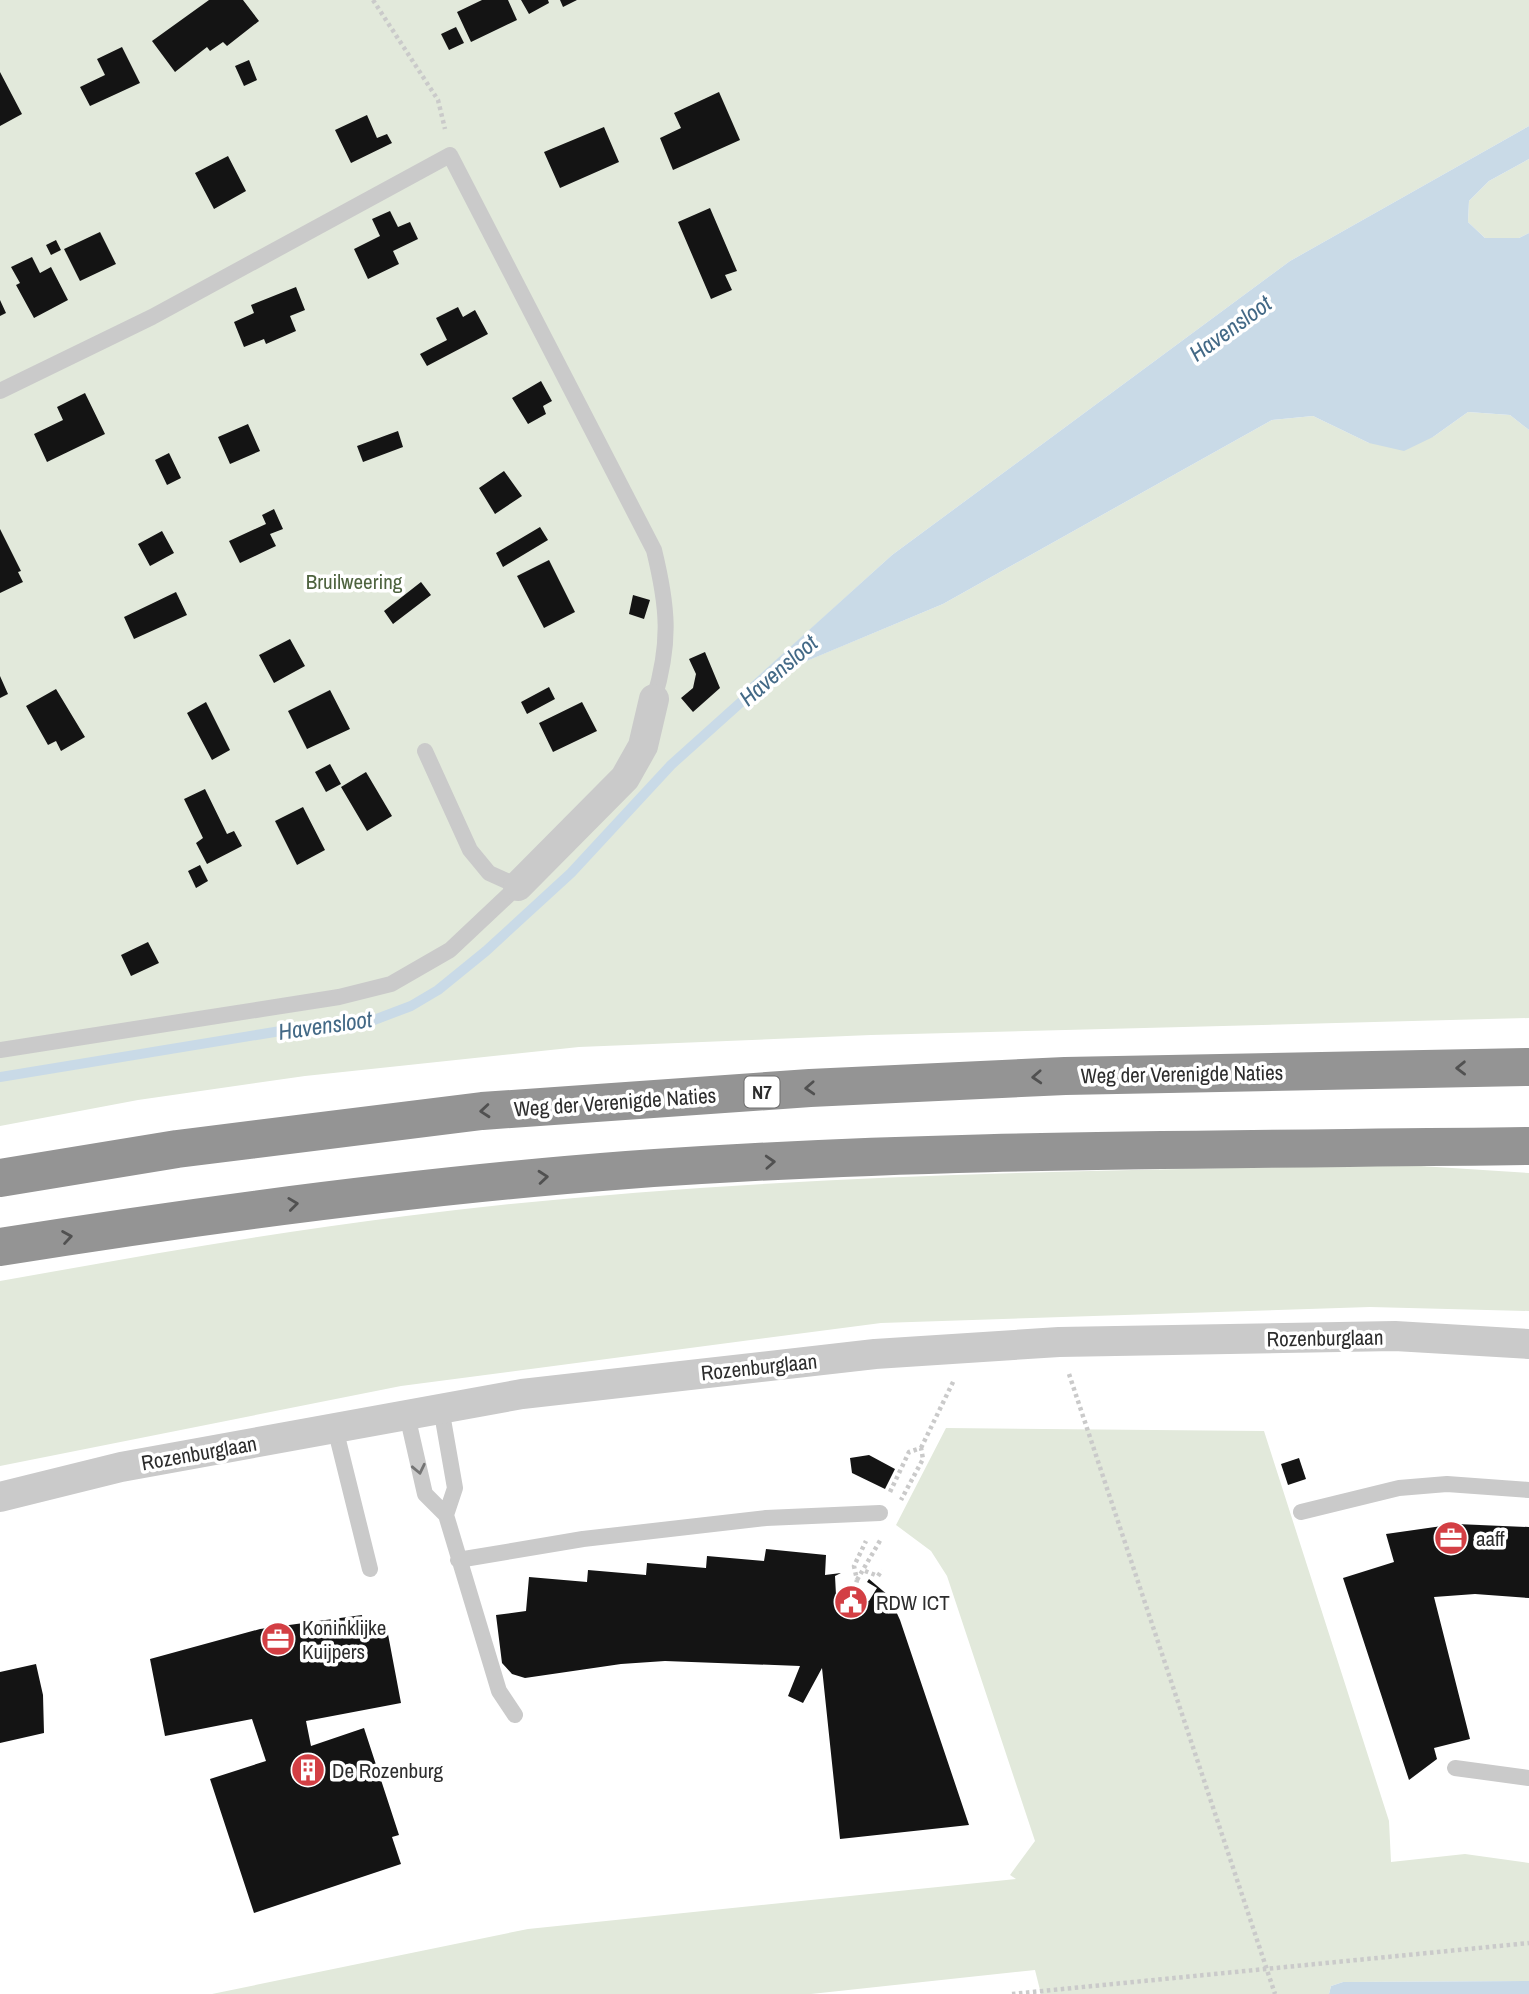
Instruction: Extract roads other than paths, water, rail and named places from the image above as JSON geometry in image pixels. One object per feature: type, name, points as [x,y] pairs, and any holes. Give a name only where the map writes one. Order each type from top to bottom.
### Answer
[{"type":"highway","name":"Weg der Verenigde Naties","points":[[0,1178],[177,1149],[496,1110],[810,1088],[1052,1077],[1529,1067]]},
{"type":"highway","points":[[0,1247],[197,1216],[461,1184],[631,1170],[821,1159],[1143,1148],[1529,1146]]},
{"type":"street","points":[[518,887],[625,778],[643,746],[654,699]]},
{"type":"street","name":"Rozenburglaan","points":[[0,1497],[121,1467],[536,1392],[875,1354],[1059,1342],[1395,1336],[1529,1344]]},
{"type":"lane","points":[[0,391],[152,317],[450,155],[654,550],[665,597],[666,659],[654,699]]},
{"type":"lane","points":[[0,1050],[339,998],[391,984],[450,950],[518,887],[489,873],[470,850],[425,751]]},
{"type":"lane","points":[[442,1408],[455,1488],[446,1515]]},
{"type":"lane","points":[[407,1415],[425,1494],[446,1515],[499,1691],[515,1715]]},
{"type":"lane","points":[[335,1428],[370,1569]]},
{"type":"lane","points":[[1301,1512],[1399,1488],[1447,1484],[1529,1490]]},
{"type":"lane","points":[[458,1560],[583,1539],[753,1520],[880,1513]]},
{"type":"lane","points":[[1455,1768],[1529,1777]]},
{"type":"water","points":[[1529,126],[1529,159],[1489,181],[1469,201],[1468,222],[1485,238],[1519,238],[1529,233],[1529,430],[1510,415],[1468,412],[1433,437],[1404,451],[1369,443],[1313,416],[1272,420],[943,604],[747,686],[892,555],[1290,261]]},
{"type":"water","points":[[1529,1981],[1529,1994],[1329,1994],[1331,1986],[1343,1982]]},
{"type":"waterway","name":"Havensloot","points":[[0,1077],[305,1027],[374,1020],[411,1006],[438,990],[486,951],[571,873],[671,765],[778,669]]},
{"type":"place","name":"aaff","points":[[1451,1538]]},
{"type":"place","name":"RDW ICT","points":[[851,1602]]},
{"type":"place","name":"Koninklijke Kuijpers","points":[[278,1639]]},
{"type":"place","name":"De Rozenburg","points":[[308,1770]]},
{"type":"park label","name":"Bruilweering","points":[[354,581]]}]
